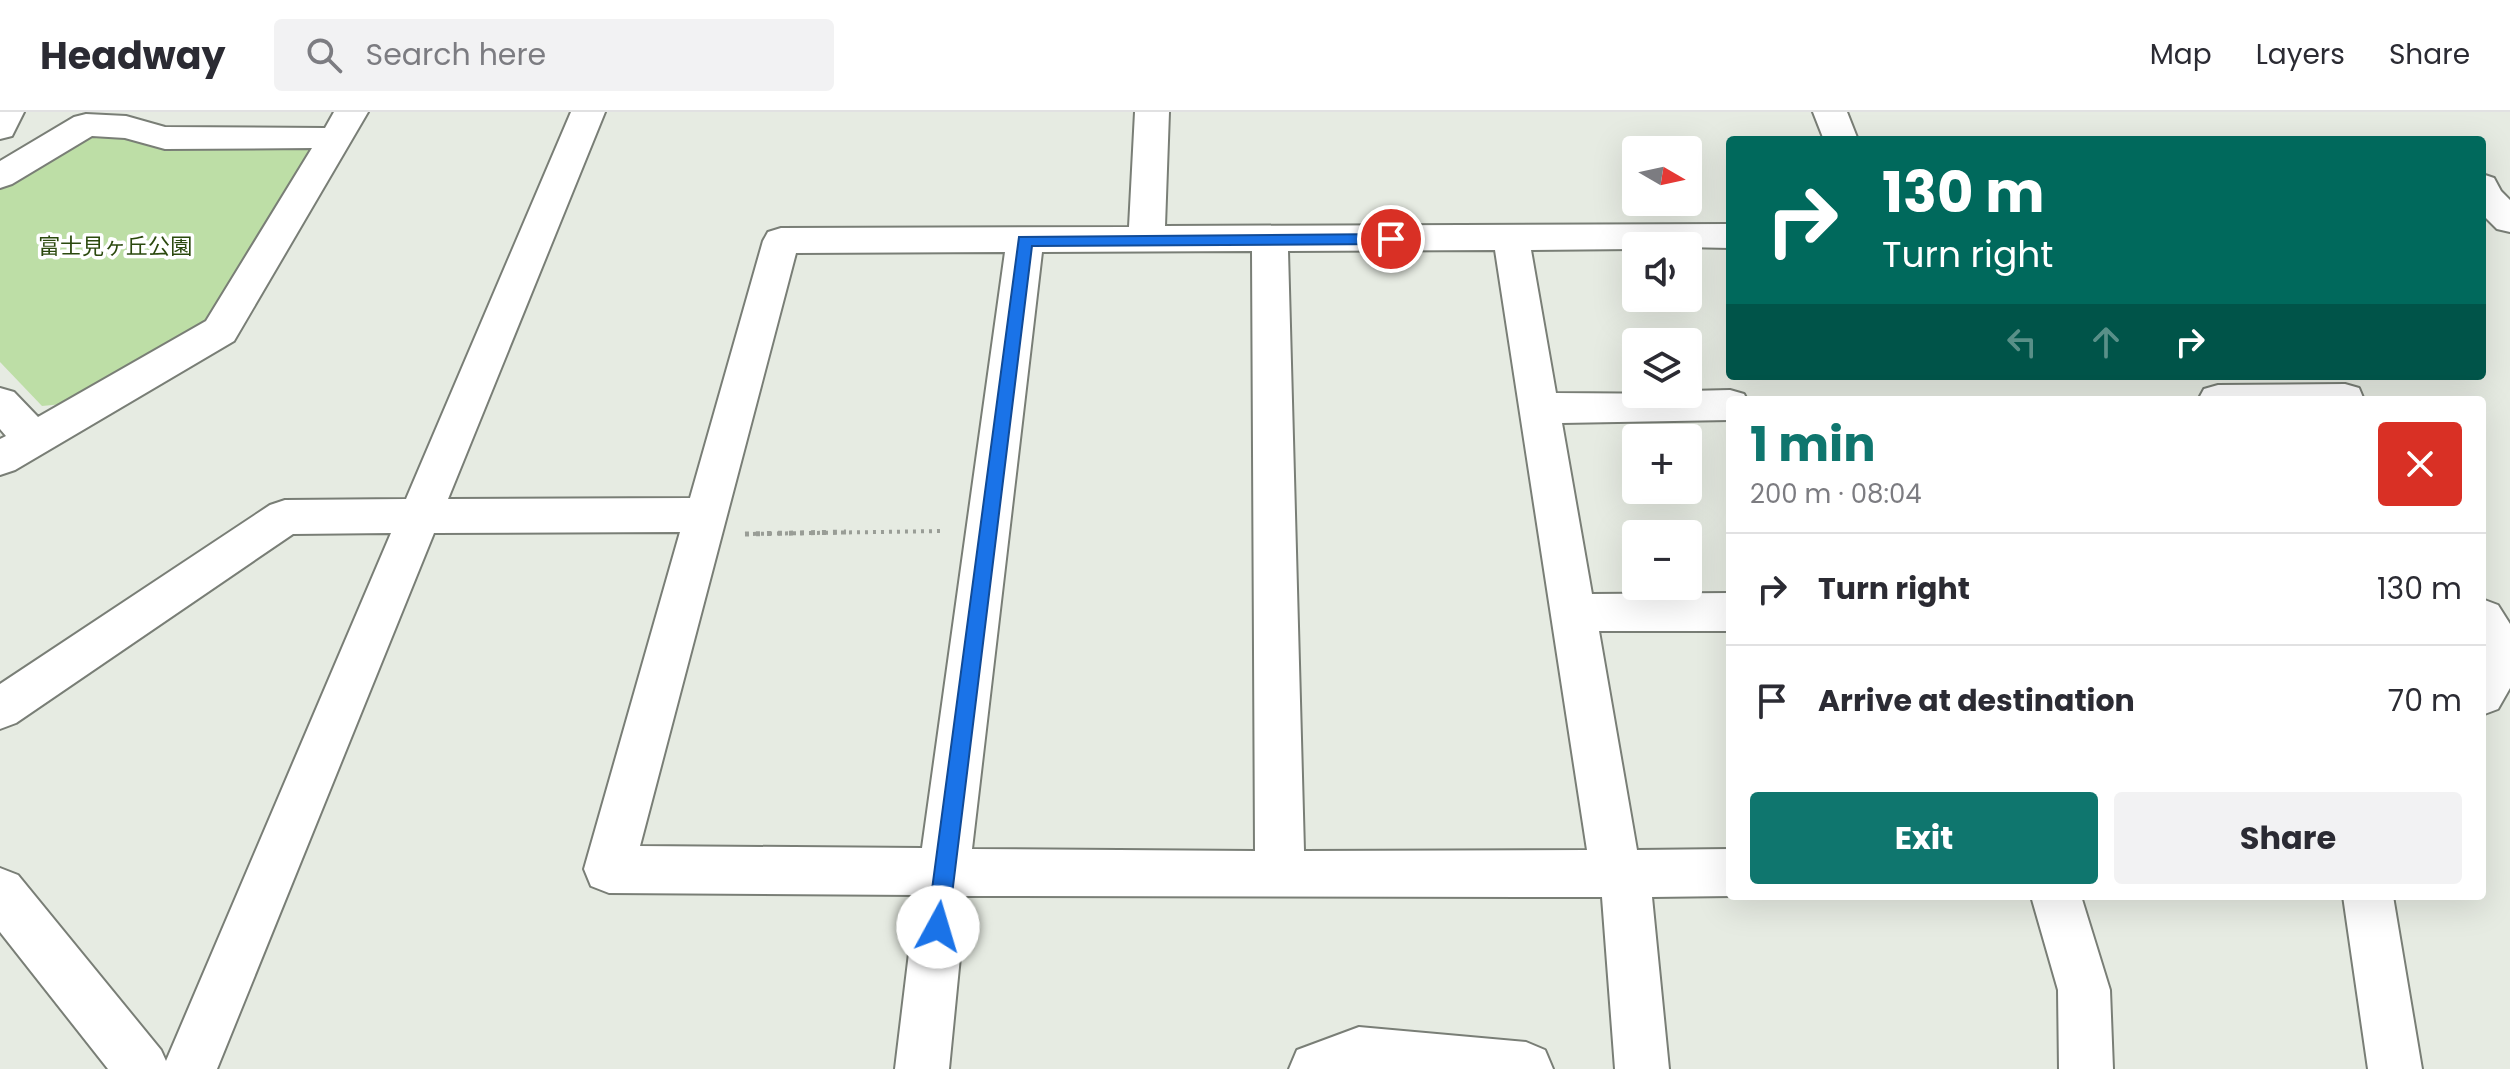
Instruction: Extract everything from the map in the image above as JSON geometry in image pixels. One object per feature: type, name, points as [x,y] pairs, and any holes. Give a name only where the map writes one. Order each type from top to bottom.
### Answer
[{"type":"street","points":[[7,112],[0,131],[37,155]]},
{"type":"street","points":[[0,403],[17,449],[220,331],[351,112]]},
{"type":"street","points":[[190,1069],[588,112]]},
{"type":"street","points":[[1146,240],[1152,112]]},
{"type":"street","points":[[1830,112],[1839,136]]},
{"type":"street","points":[[0,176],[86,125],[126,127],[165,138],[318,137]]},
{"type":"street","points":[[2486,178],[2494,174],[2510,174]]},
{"type":"street","points":[[2486,198],[2510,220]]},
{"type":"street","points":[[1726,236],[781,241],[609,869],[1280,875],[1726,873]]},
{"type":"street","points":[[1511,238],[1621,873],[1642,1069]]},
{"type":"street","points":[[922,1069],[944,870],[1025,240]]},
{"type":"street","points":[[1270,240],[1280,875]]},
{"type":"street","points":[[2280,396],[2341,392]]},
{"type":"street","points":[[1540,408],[1726,405]]},
{"type":"street","points":[[0,709],[285,517],[418,517],[701,525]]},
{"type":"street","points":[[1575,613],[1726,612]]},
{"type":"street","points":[[2486,680],[2495,645]]},
{"type":"street","points":[[0,892],[142,1069]]},
{"type":"street","points":[[2057,900],[2084,990],[2086,1069]]},
{"type":"street","points":[[2364,900],[2395,1069]]},
{"type":"street","points":[[1316,1069],[1359,1054],[1526,1069]]},
{"type":"path","points":[[701,525],[987,531]]},
{"type":"green space","name":"富士見ヶ丘公園","points":[[87,130],[316,141],[206,324],[73,403],[42,406],[0,362],[0,180]]},
{"type":"route","points":[[938,927],[1025,240],[1391,239]]}]
